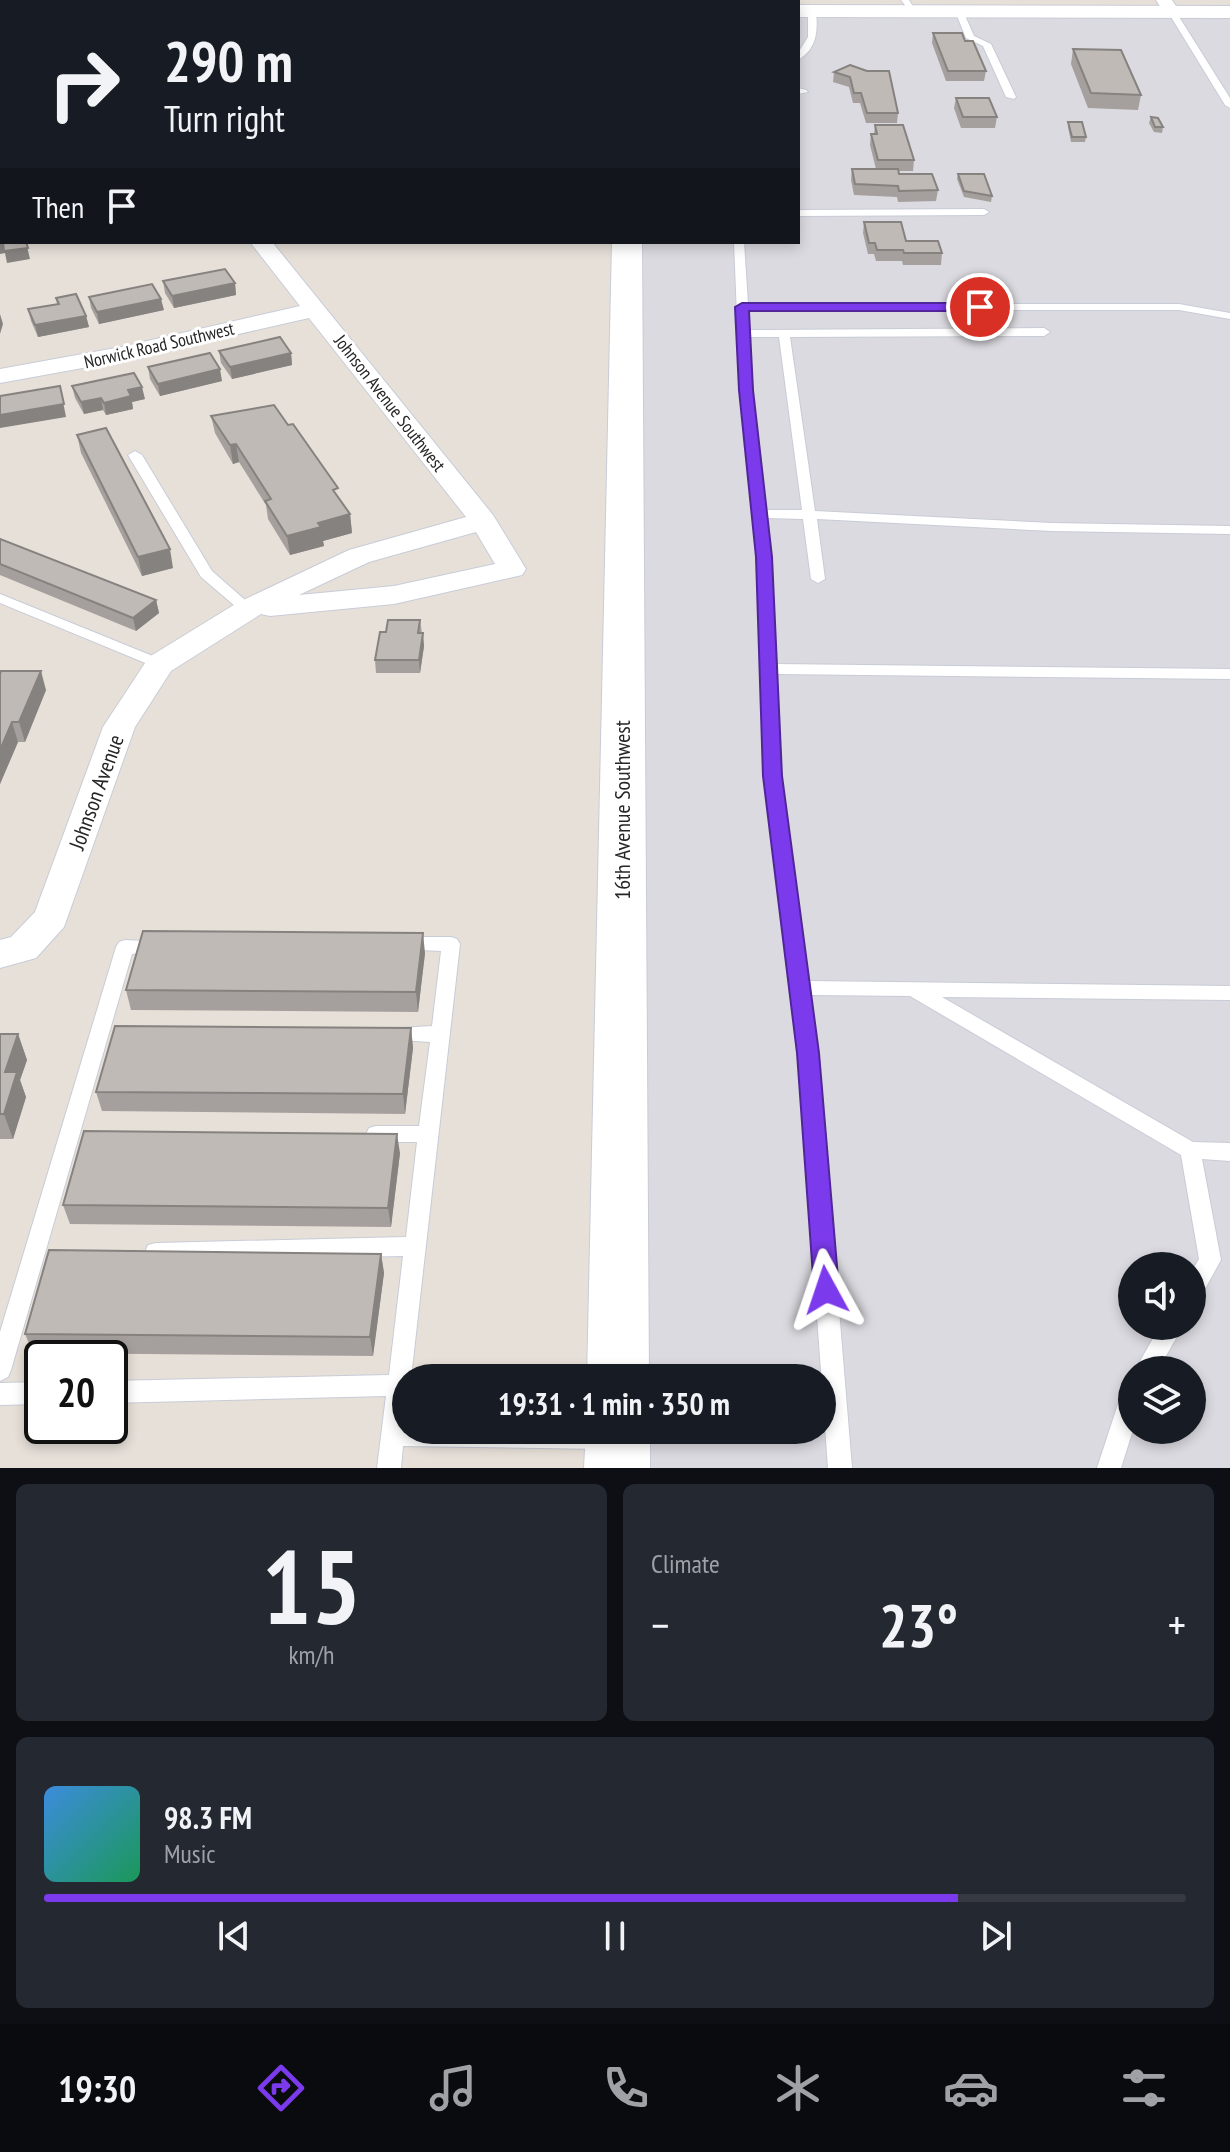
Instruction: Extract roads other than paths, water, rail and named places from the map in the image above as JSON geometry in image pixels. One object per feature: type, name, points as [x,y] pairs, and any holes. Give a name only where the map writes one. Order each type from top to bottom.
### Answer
[{"type":"main road","name":"16th Avenue Southwest","points":[[618,1364],[627,244]]},
{"type":"street","points":[[805,11],[864,6],[959,11],[1168,6],[1230,12]]},
{"type":"street","name":"Johnson Avenue Southwest","points":[[263,244],[483,521],[512,569]]},
{"type":"street","name":"Norwick Road Southwest","points":[[0,376],[121,354],[316,309]]},
{"type":"street","name":"Johnson Avenue","points":[[0,954],[23,948],[51,918],[119,727],[160,664],[247,609],[359,556],[483,521]]},
{"type":"street","name":"Johnson Avenue","points":[[247,609],[394,595],[512,569]]},
{"type":"lane","points":[[1168,6],[1230,105]]},
{"type":"lane","points":[[800,56],[806,51],[814,34],[805,11]]},
{"type":"lane","points":[[959,11],[970,38],[987,44],[1011,97]]},
{"type":"lane","points":[[800,213],[984,212]]},
{"type":"lane","points":[[739,244],[746,390],[764,557],[772,776],[808,1053],[840,1468]]},
{"type":"lane","points":[[742,307],[1179,307],[1230,316]]},
{"type":"lane","points":[[743,334],[1044,332]]},
{"type":"lane","points":[[784,334],[818,579]]},
{"type":"lane","points":[[135,455],[206,574],[247,609]]},
{"type":"lane","points":[[759,514],[1052,527],[1230,530]]},
{"type":"lane","points":[[0,598],[160,664]]},
{"type":"lane","points":[[768,669],[1230,674]]},
{"type":"lane","points":[[389,945],[451,944],[401,1364]]},
{"type":"lane","points":[[0,1370],[42,1254],[78,1135],[107,1035],[125,947],[171,947]]},
{"type":"lane","points":[[799,988],[1230,993]]},
{"type":"lane","points":[[914,990],[1190,1150],[1230,1152]]},
{"type":"lane","points":[[363,1034],[441,1034]]},
{"type":"lane","points":[[351,1134],[429,1134]]},
{"type":"lane","points":[[1190,1150],[1210,1260],[1206,1267]]},
{"type":"lane","points":[[129,1253],[415,1246]]},
{"type":"lane","points":[[128,1392],[392,1385]]},
{"type":"lane","points":[[0,1394],[24,1393]]},
{"type":"lane","points":[[1109,1468],[1118,1439]]},
{"type":"lane","points":[[389,1468],[392,1443]]}]
